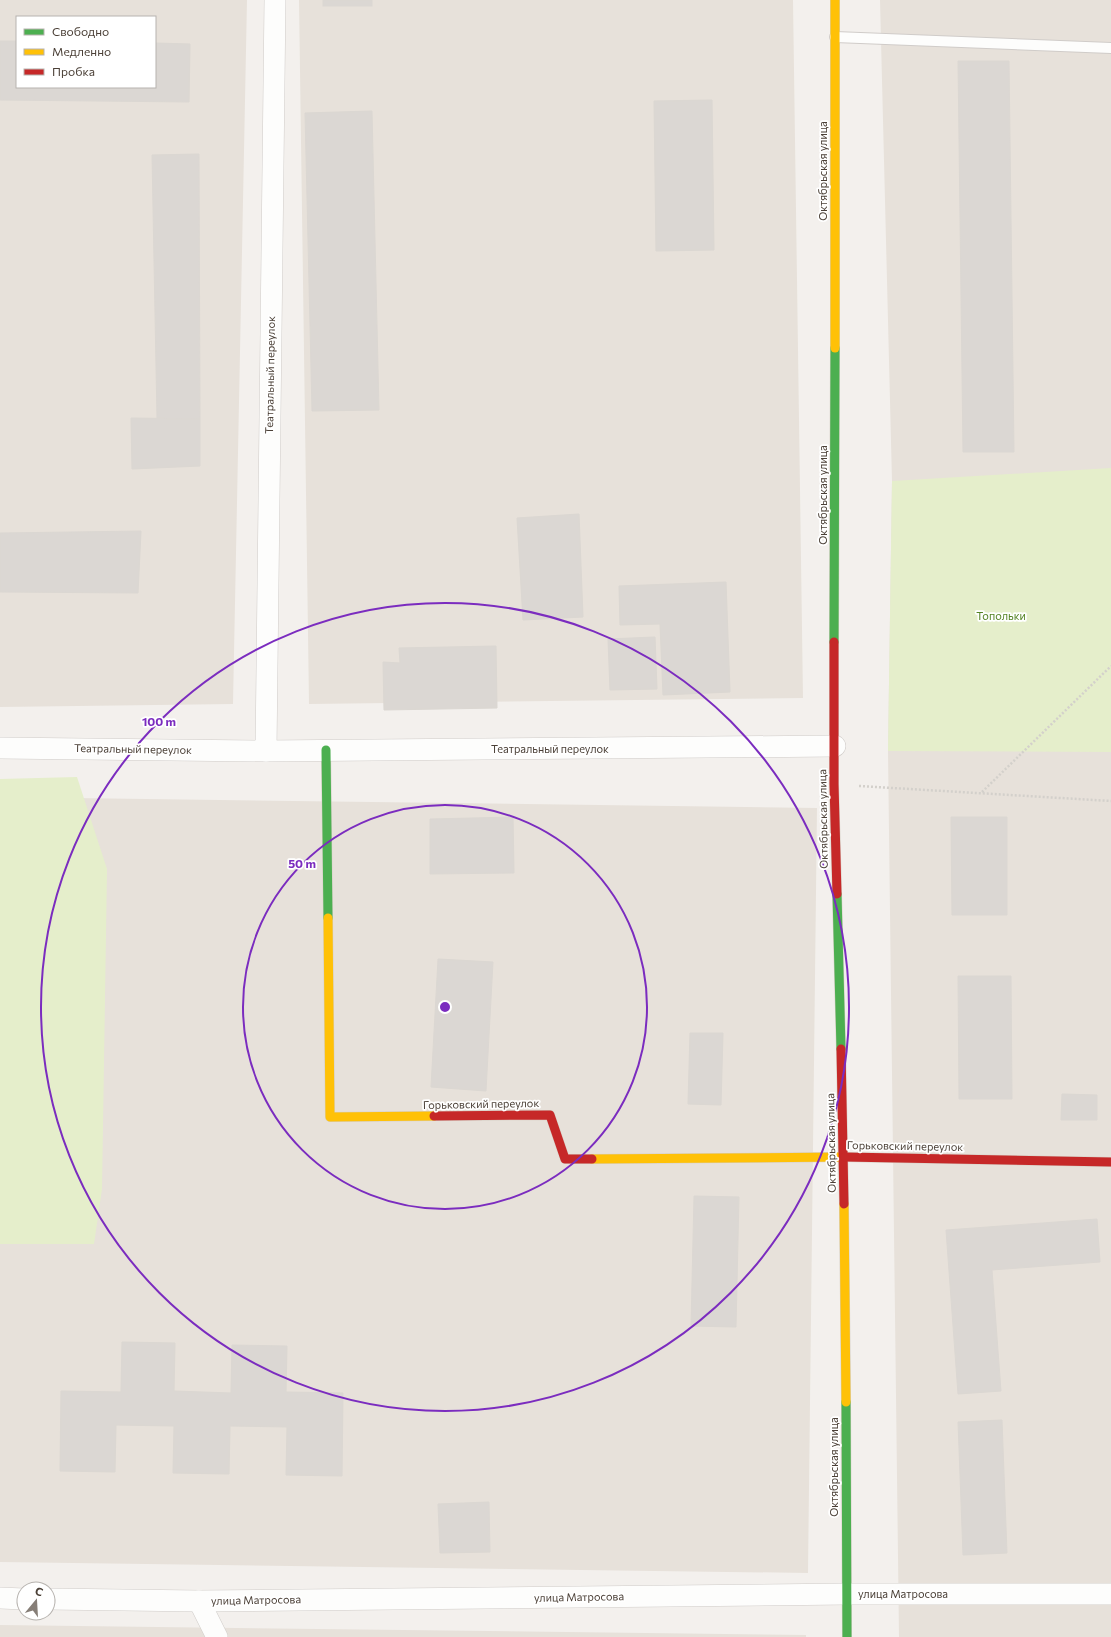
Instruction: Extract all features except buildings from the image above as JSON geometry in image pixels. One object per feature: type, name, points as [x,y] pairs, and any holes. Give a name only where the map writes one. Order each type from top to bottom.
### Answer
[{"type":"street","name":"Театральный переулок","points":[[266,751],[275,0]]},
{"type":"street","name":"Октябрьская улица","points":[[835,0],[834,784],[844,1157],[847,1637]]},
{"type":"street","name":"Театральный переулок","points":[[0,748],[266,751],[834,746]]},
{"type":"street","name":"Горьковский переулок","points":[[326,750],[330,1117],[550,1115],[565,1159],[844,1157],[1111,1162]]},
{"type":"street","name":"улица Матросова","points":[[56,1599],[199,1601],[847,1594],[1111,1594]]},
{"type":"street","points":[[0,1598],[16,1599]]},
{"type":"street","points":[[199,1601],[217,1637]]},
{"type":"lane","points":[[835,37],[1111,48]]},
{"type":"path","points":[[982,793],[1111,666]]},
{"type":"path","points":[[834,784],[1111,801]]},
{"type":"shaded area","points":[[0,0],[247,0],[233,704],[0,707]]},
{"type":"shaded area","points":[[299,0],[793,0],[803,698],[309,704]]},
{"type":"shaded area","points":[[880,0],[1111,0],[1111,1637],[899,1637],[888,751],[892,481]]},
{"type":"shaded area","points":[[0,797],[817,808],[808,1573],[0,1562]]},
{"type":"shaded area","points":[[0,1625],[806,1635],[806,1637],[0,1637]]},
{"type":"green space","name":"Топольки","points":[[1111,468],[1111,752],[888,751],[892,481]]},
{"type":"green space","points":[[77,777],[107,869],[102,1189],[94,1244],[0,1244],[0,779]]},
{"type":"traffic: fast","points":[[834,642],[835,348]]},
{"type":"traffic: fast","points":[[326,750],[328,918]]},
{"type":"traffic: fast","points":[[837,894],[841,1049]]},
{"type":"traffic: fast","points":[[846,1402],[847,1637]]},
{"type":"traffic: slow","points":[[835,0],[835,348]]},
{"type":"traffic: slow","points":[[328,918],[330,1117],[434,1116]]},
{"type":"traffic: slow","points":[[592,1159],[845,1157]]},
{"type":"traffic: slow","points":[[844,1204],[846,1402]]},
{"type":"traffic: jam","points":[[834,642],[834,784],[837,894]]},
{"type":"traffic: jam","points":[[841,1049],[844,1204]]},
{"type":"traffic: jam","points":[[434,1116],[550,1115],[565,1159],[592,1159]]},
{"type":"traffic: jam","points":[[845,1157],[1111,1162]]}]
